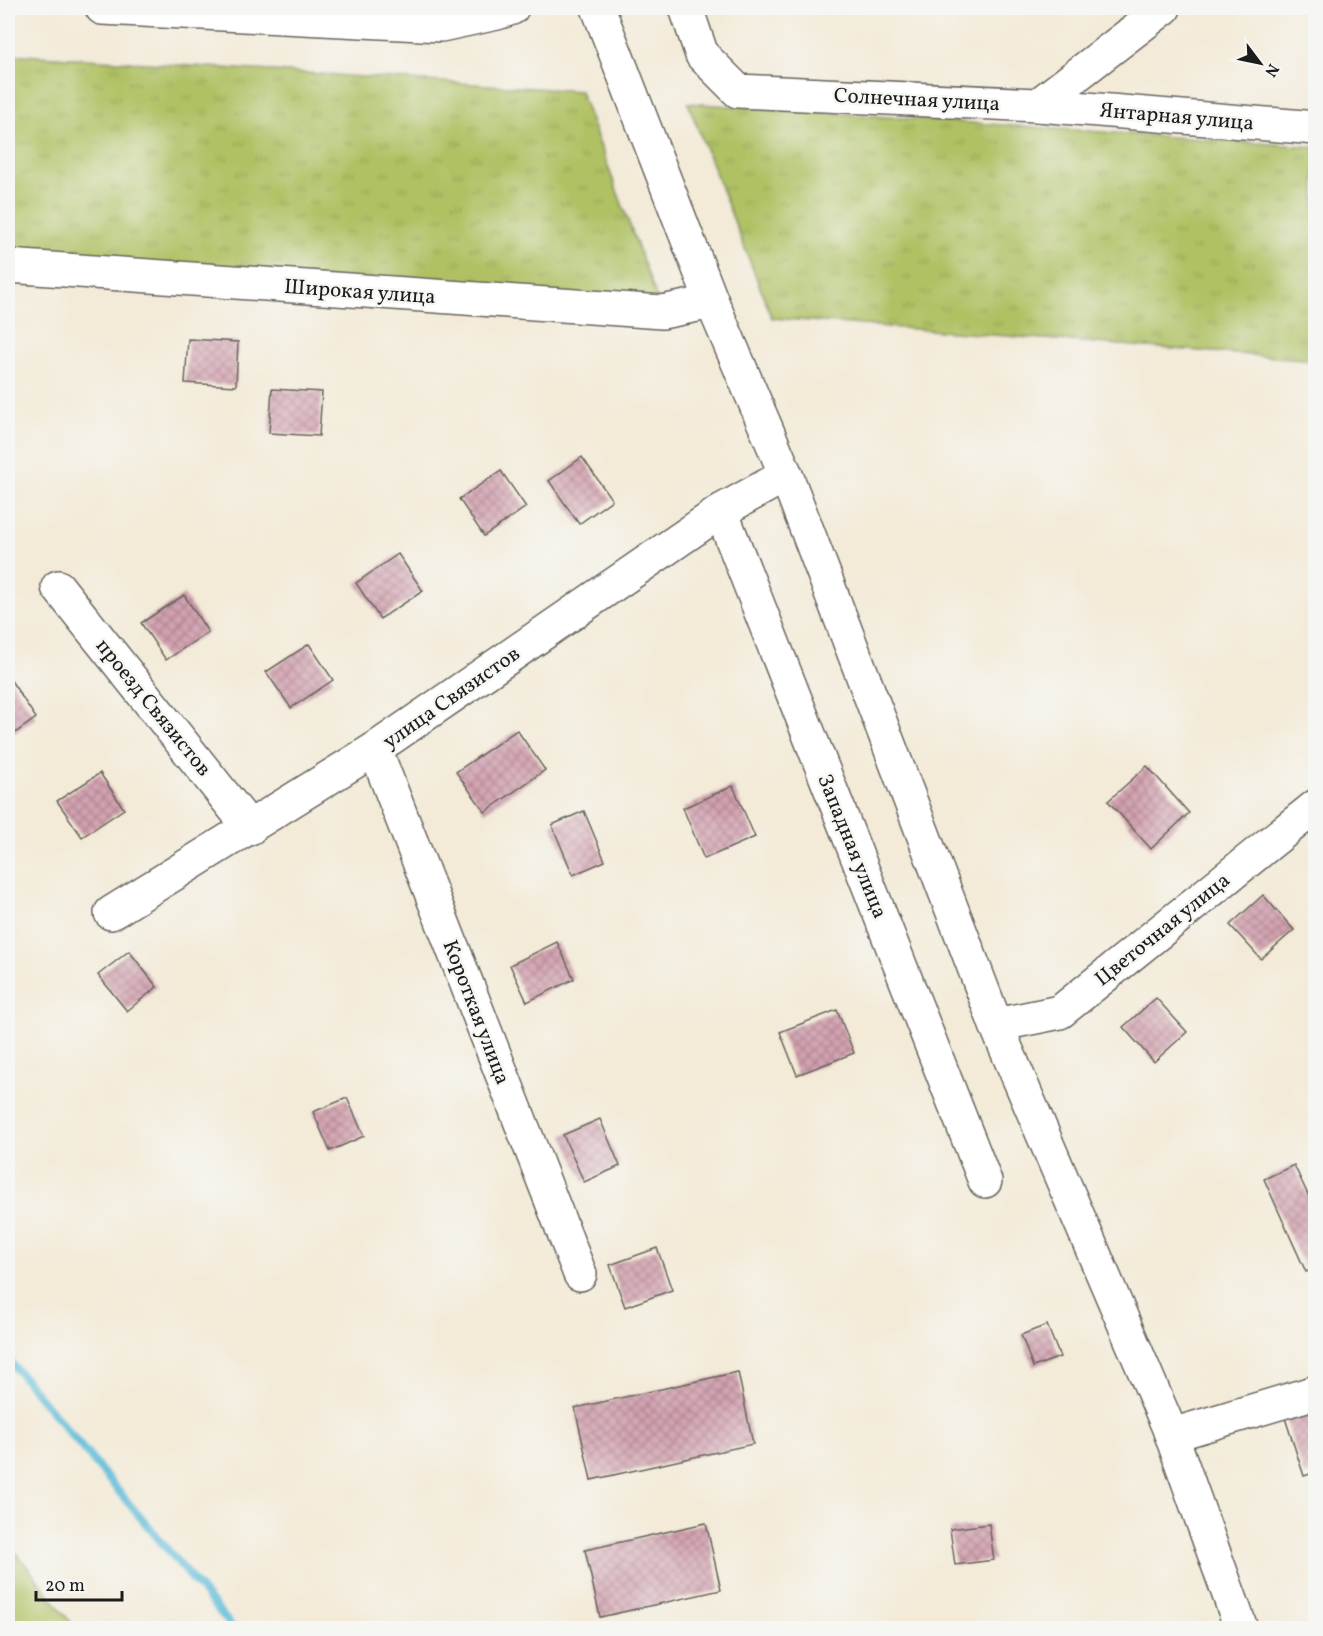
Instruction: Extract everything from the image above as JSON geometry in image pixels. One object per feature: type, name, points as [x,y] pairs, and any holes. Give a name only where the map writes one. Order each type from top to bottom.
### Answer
[{"type":"street","points":[[102,8],[441,25],[502,9]]},
{"type":"street","points":[[598,8],[712,302],[786,475],[996,1025],[1172,1435],[1241,1629]]},
{"type":"street","name":"Солнечная улица","points":[[686,8],[702,55],[738,91],[1038,105]]},
{"type":"street","points":[[1038,105],[1164,8]]},
{"type":"street","name":"Янтарная улица","points":[[1038,105],[1316,128]]},
{"type":"street","name":"Широкая улица","points":[[8,266],[662,312],[712,302]]},
{"type":"street","name":"улица Связистов","points":[[111,913],[375,749],[721,511],[786,475]]},
{"type":"street","name":"Западная улица","points":[[721,511],[985,1181]]},
{"type":"street","name":"проезд Связистов","points":[[58,587],[250,828]]},
{"type":"street","name":"Короткая улица","points":[[375,749],[580,1274]]},
{"type":"street","name":"Цветочная улица","points":[[996,1025],[1060,1012],[1316,806]]},
{"type":"street","points":[[1172,1435],[1316,1392]]},
{"type":"green space","points":[[8,54],[580,91],[662,312],[8,271]]},
{"type":"green space","points":[[688,103],[1315,147],[1315,360],[772,318]]},
{"type":"green space","points":[[8,1542],[75,1628],[8,1628]]},
{"type":"building","points":[[1305,8],[1316,8],[1314,20]]},
{"type":"building","points":[[188,339],[238,342],[236,386],[185,383]]},
{"type":"building","points":[[272,389],[322,392],[319,436],[269,433]]},
{"type":"building","points":[[582,457],[612,500],[579,524],[549,481]]},
{"type":"building","points":[[501,471],[526,507],[484,536],[459,499]]},
{"type":"building","points":[[398,554],[423,591],[380,619],[356,583]]},
{"type":"building","points":[[184,595],[208,632],[166,660],[141,623]]},
{"type":"building","points":[[309,644],[333,680],[291,708],[266,672]]},
{"type":"building","points":[[8,676],[36,718],[8,738]]},
{"type":"building","points":[[517,730],[545,770],[485,812],[456,772]]},
{"type":"building","points":[[1147,766],[1189,813],[1151,849],[1108,801]]},
{"type":"building","points":[[100,773],[124,809],[82,837],[57,801]]},
{"type":"building","points":[[733,786],[755,837],[704,859],[683,808]]},
{"type":"building","points":[[584,811],[605,861],[573,875],[552,825]]},
{"type":"building","points":[[1263,895],[1294,930],[1261,959],[1230,925]]},
{"type":"building","points":[[557,942],[574,979],[527,1002],[510,965]]},
{"type":"building","points":[[129,951],[157,987],[127,1011],[98,975]]},
{"type":"building","points":[[1156,998],[1187,1032],[1154,1062],[1123,1027]]},
{"type":"building","points":[[837,1010],[854,1053],[797,1075],[780,1032]]},
{"type":"building","points":[[347,1098],[364,1136],[330,1151],[313,1112]]},
{"type":"building","points":[[600,1119],[620,1166],[584,1182],[563,1135]]},
{"type":"building","points":[[1294,1165],[1316,1212],[1316,1268],[1306,1272],[1264,1179]]},
{"type":"building","points":[[657,1248],[672,1290],[625,1307],[610,1265]]},
{"type":"building","points":[[1047,1325],[1060,1357],[1033,1367],[1021,1335]]},
{"type":"building","points":[[738,1372],[753,1444],[591,1480],[575,1408]]},
{"type":"building","points":[[1313,1409],[1316,1417],[1316,1472],[1304,1476],[1285,1418]]},
{"type":"building","points":[[706,1523],[721,1590],[600,1617],[585,1550]]},
{"type":"building","points":[[989,1524],[994,1560],[955,1565],[950,1529]]},
{"type":"waterway","points":[[8,1359],[233,1628]]}]
